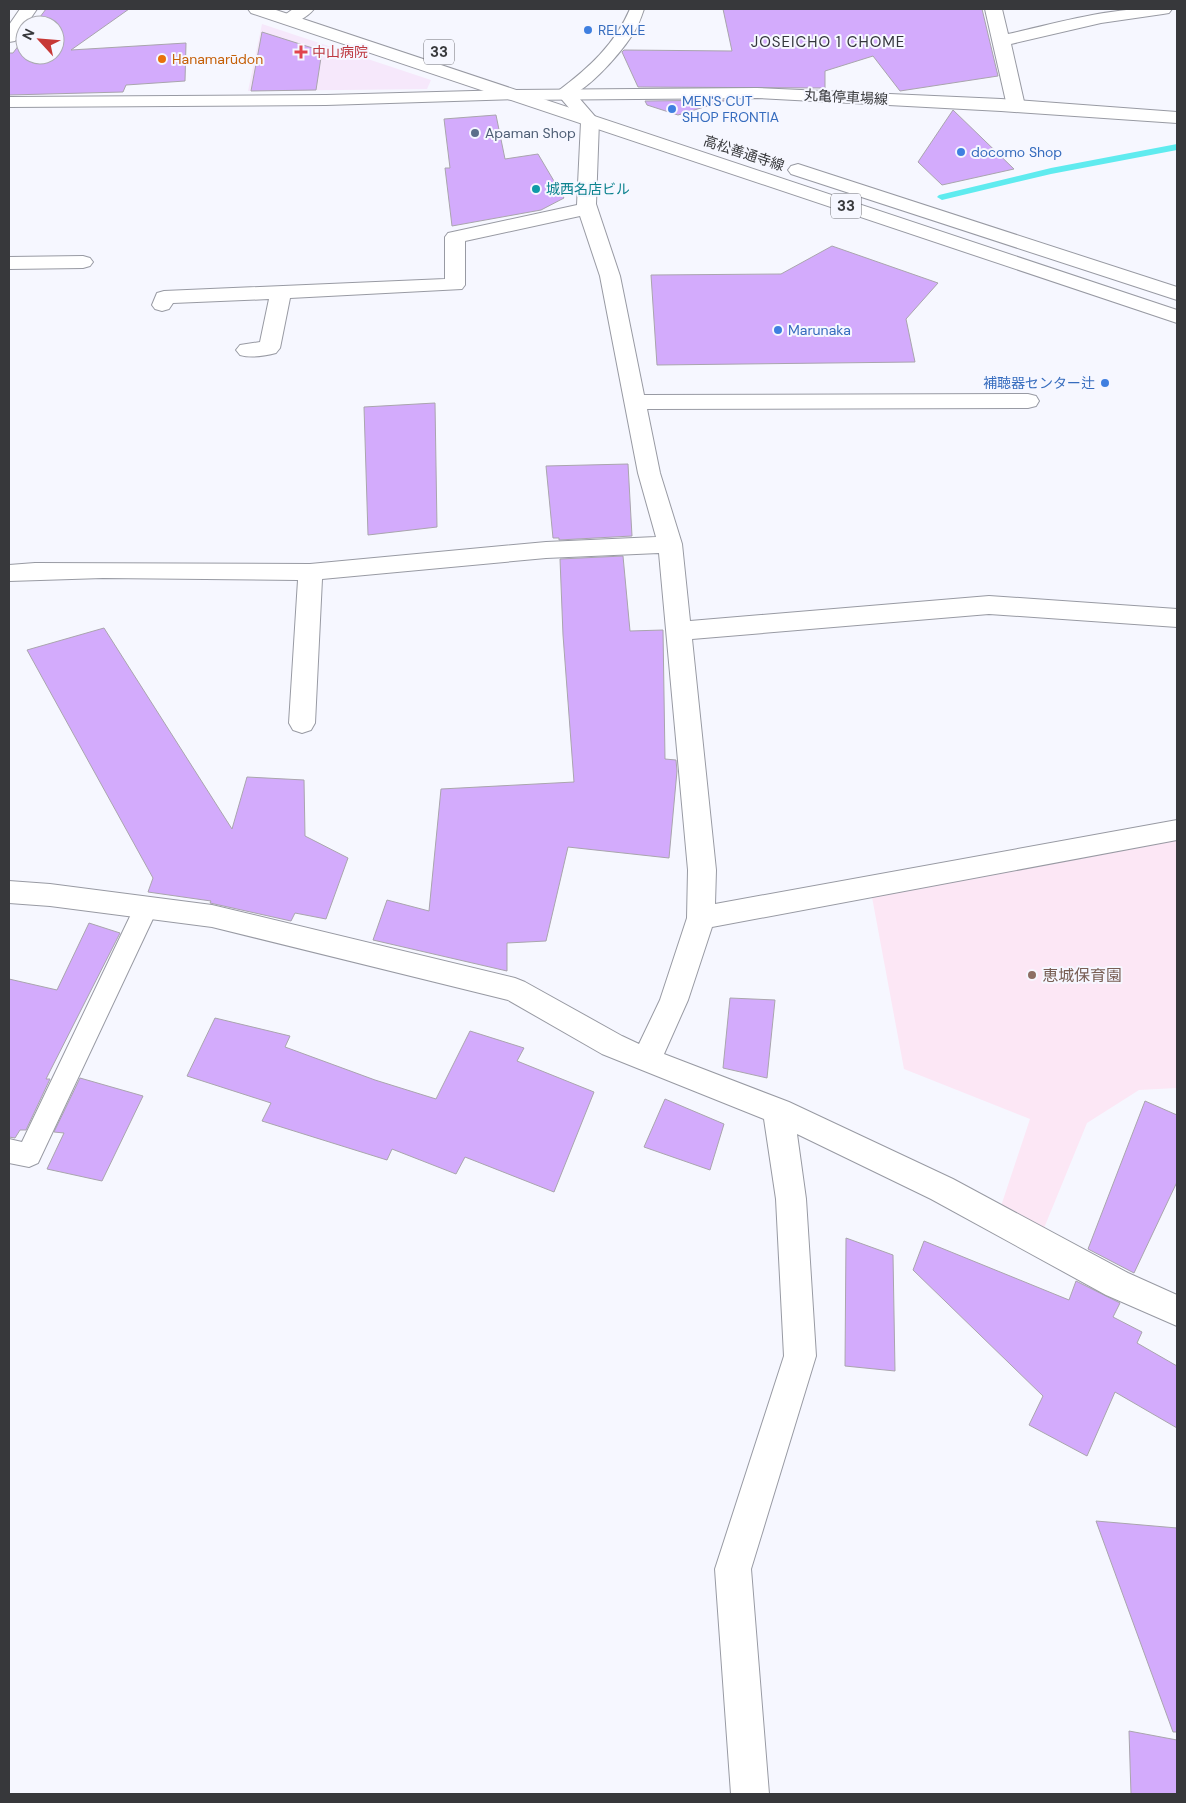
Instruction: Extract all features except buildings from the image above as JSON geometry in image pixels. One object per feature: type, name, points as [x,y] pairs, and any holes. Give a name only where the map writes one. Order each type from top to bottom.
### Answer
[{"type":"street","points":[[9,37],[28,9]]},
{"type":"street","name":"33","points":[[257,9],[514,95]]},
{"type":"street","points":[[994,9],[1016,106]]},
{"type":"street","points":[[1002,42],[1101,18],[1163,9]]},
{"type":"street","points":[[288,19],[313,10]]},
{"type":"street","name":"高松善通寺線","points":[[453,57],[721,145]]},
{"type":"street","points":[[565,94],[590,121],[586,204],[610,276],[649,473],[670,544],[702,870],[701,918],[674,1000],[646,1060]]},
{"type":"street","name":"丸亀停車場線","points":[[9,102],[326,100],[565,94],[757,94],[1016,106],[1177,118]]},
{"type":"street","name":"高松善通寺線","points":[[514,95],[1177,317]]},
{"type":"street","name":"高松善通寺線","points":[[778,164],[1177,294]]},
{"type":"street","points":[[162,305],[164,297],[455,285],[455,237],[588,209]]},
{"type":"street","points":[[9,263],[83,262]]},
{"type":"street","points":[[247,350],[269,348],[281,292]]},
{"type":"street","points":[[634,402],[1028,401]]},
{"type":"street","points":[[9,573],[102,570],[310,572],[546,550],[670,544]]},
{"type":"street","points":[[302,723],[310,572]]},
{"type":"street","points":[[678,631],[989,605],[1177,618]]},
{"type":"street","points":[[701,918],[1177,830]]},
{"type":"street","points":[[9,892],[50,895],[212,916],[515,990],[612,1045],[778,1111],[942,1190],[1117,1284],[1177,1312]]},
{"type":"street","points":[[745,1789],[733,1569],[800,1356],[791,1199],[778,1111]]},
{"type":"lane","points":[[565,94],[583,80],[612,50],[625,32],[637,9]]},
{"type":"lane","points":[[9,1151],[28,1155],[146,908]]},
{"type":"shaded area","name":"中山病院","points":[[262,24],[431,80],[427,89],[248,91]]},
{"type":"shaded area","name":"恵城保育園","points":[[1177,828],[1177,1088],[1139,1090],[1087,1123],[1042,1233],[998,1215],[1030,1119],[904,1069],[869,881]]},
{"type":"waterway","points":[[942,197],[1051,171],[1177,147]]},
{"type":"place","name":"RELXLE","points":[[588,30]]},
{"type":"place","name":"中山病院","points":[[301,52]]},
{"type":"place","name":"Hanamarūdon","points":[[162,59]]},
{"type":"place","name":"MEN'S CUT SHOP FRONTIA","points":[[672,109]]},
{"type":"place","name":"Apaman Shop","points":[[475,133]]},
{"type":"place","name":"docomo Shop","points":[[961,152]]},
{"type":"place","name":"城西名店ビル","points":[[536,189]]},
{"type":"place","name":"Marunaka","points":[[778,330]]},
{"type":"place","name":"補聴器センター辻","points":[[1105,383]]},
{"type":"place","name":"恵城保育園","points":[[1032,975]]},
{"type":"district","name":"JOSEICHO 1 CHOME","points":[[828,42]]}]
